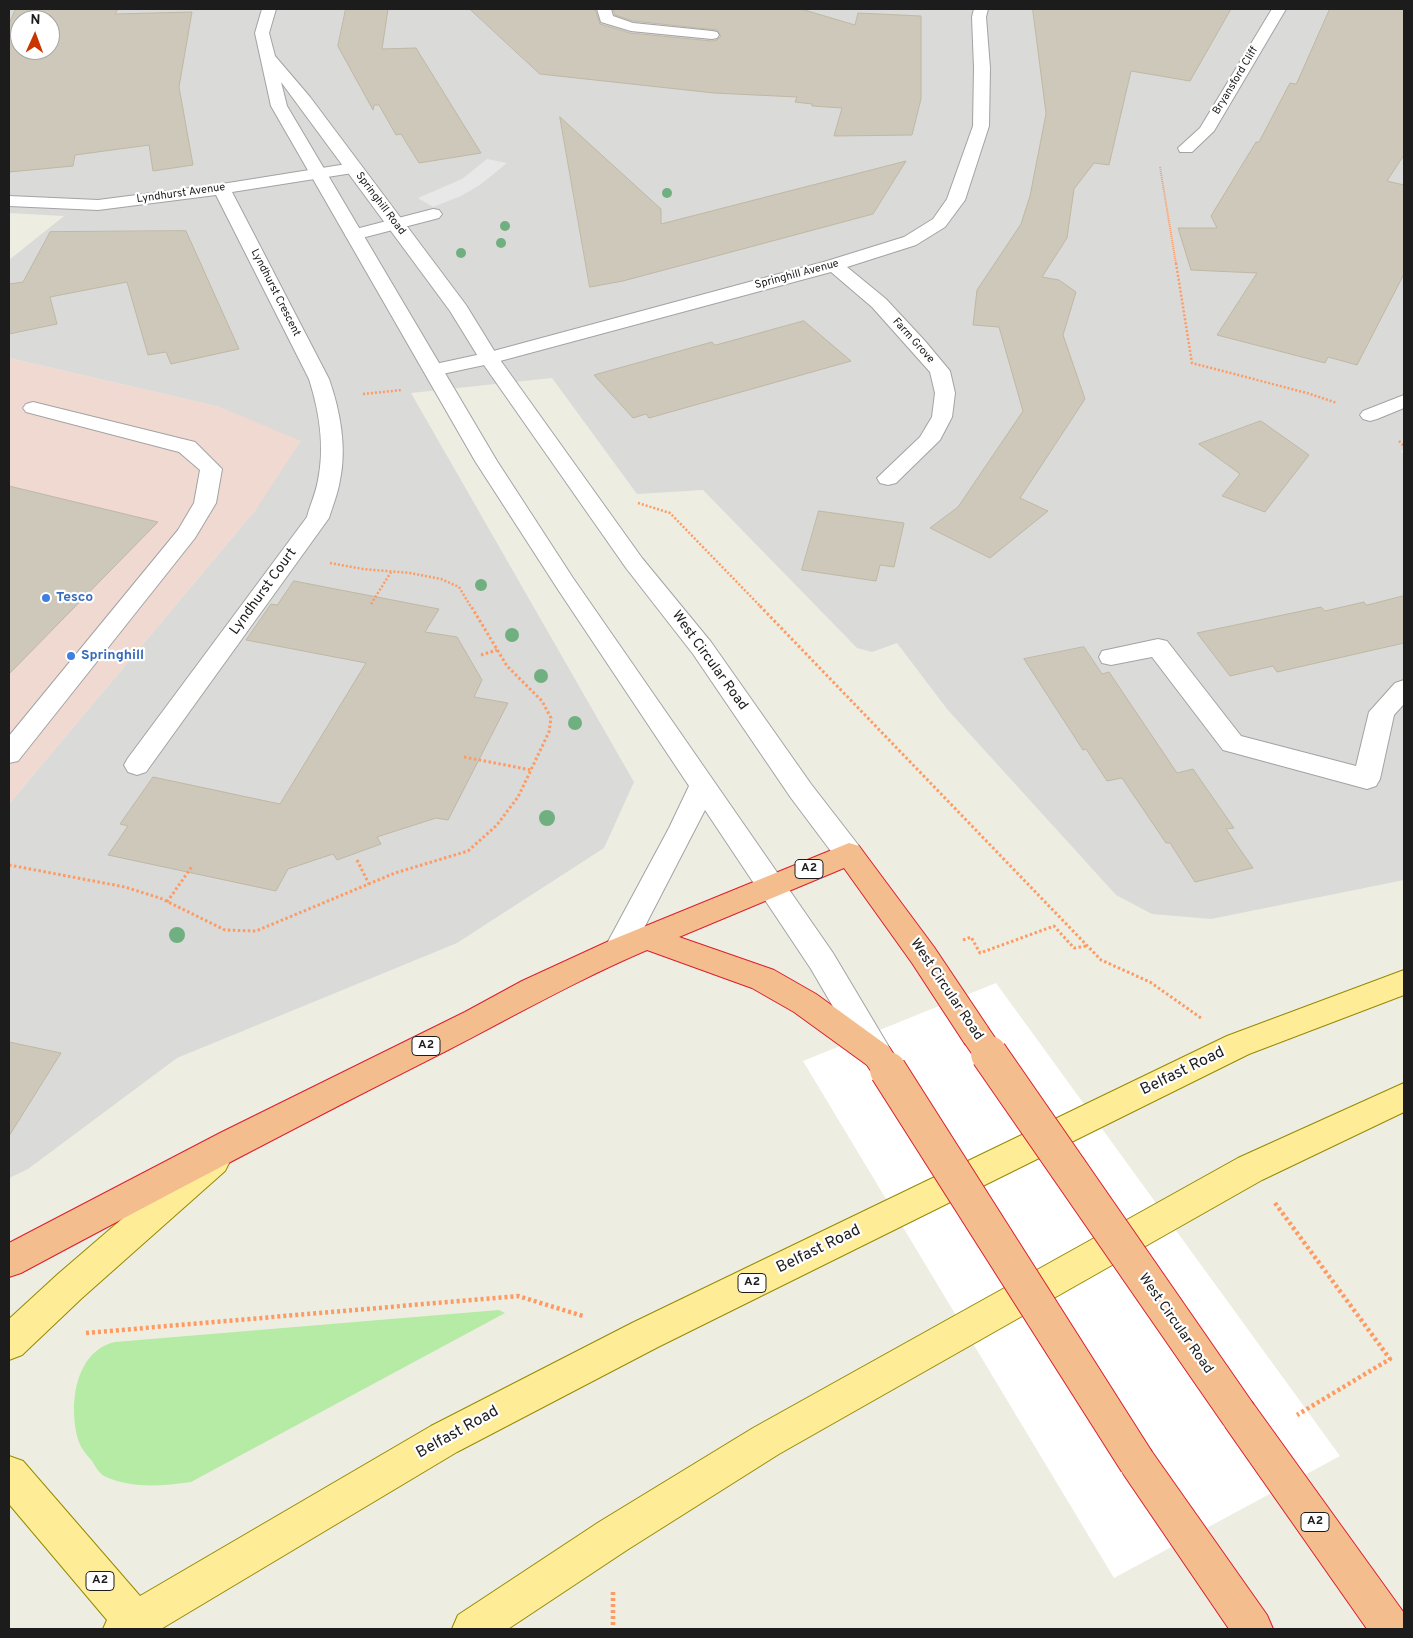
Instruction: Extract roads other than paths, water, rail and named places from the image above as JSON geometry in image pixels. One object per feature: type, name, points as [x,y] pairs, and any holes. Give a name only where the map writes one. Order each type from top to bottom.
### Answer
[{"type":"highway","name":"A2","points":[[9,1261],[533,990],[634,943],[770,885],[849,854]]},
{"type":"highway","name":"West Circular Road","points":[[849,854],[923,955],[976,1035],[1247,1427],[1391,1629]]},
{"type":"highway","points":[[634,943],[763,979],[805,1003],[883,1063],[1137,1462],[1253,1629]]},
{"type":"main road","name":"Belfast Road","points":[[129,1626],[444,1439],[645,1335],[1238,1045],[1404,982]]},
{"type":"main road","points":[[472,1629],[613,1536],[766,1441],[1250,1169],[1404,1098]]},
{"type":"main road","name":"A2","points":[[17,1334],[232,1144]]},
{"type":"main road","name":"A2","points":[[9,1475],[129,1626]]},
{"type":"street","points":[[269,9],[262,33],[280,106],[354,235],[486,461],[565,583],[822,961],[883,1063]]},
{"type":"street","points":[[604,9],[606,19],[630,27],[712,35]]},
{"type":"street","name":"Springhill Avenue","points":[[438,378],[490,358],[834,265],[910,241],[939,222],[956,200],[981,126],[982,68],[979,16],[981,9]]},
{"type":"street","name":"Bryansford Cliff","points":[[1186,148],[1206,131],[1279,9]]},
{"type":"street","name":"Springhill Road","points":[[266,54],[304,100],[459,309],[490,358]]},
{"type":"street","name":"Lyndhurst Avenue","points":[[9,201],[98,204],[222,189],[353,168]]},
{"type":"street","name":"Lyndhurst Crescent","points":[[222,189],[319,379],[326,397]]},
{"type":"street","points":[[354,235],[433,214]]},
{"type":"street","name":"Farm Grove","points":[[834,265],[879,303],[940,371],[945,393],[942,417],[929,440],[888,478]]},
{"type":"street","name":"West Circular Road","points":[[490,358],[634,563],[702,648],[801,791],[849,854]]},
{"type":"street","name":"Lyndhurst Court","points":[[136,765],[318,518],[330,477],[330,422],[326,397]]},
{"type":"street","points":[[1370,415],[1404,401]]},
{"type":"street","points":[[9,754],[187,533],[205,503],[211,469],[187,447],[142,434],[33,408]]},
{"type":"street","points":[[1111,657],[1158,647],[1232,743],[1367,779],[1382,712],[1404,689]]},
{"type":"street","points":[[634,943],[703,784]]},
{"type":"place","name":"Tesco","points":[[46,598]]},
{"type":"place","name":"Springhill","points":[[71,656]]}]
